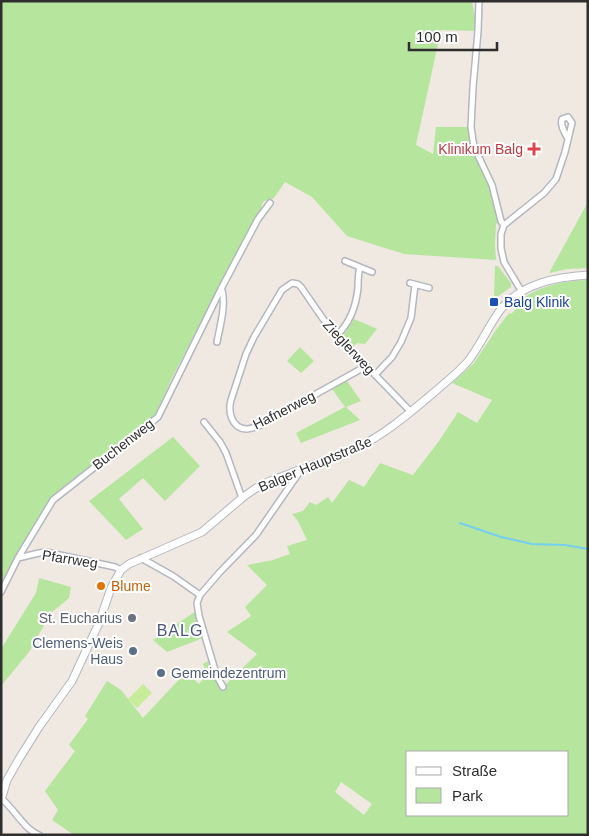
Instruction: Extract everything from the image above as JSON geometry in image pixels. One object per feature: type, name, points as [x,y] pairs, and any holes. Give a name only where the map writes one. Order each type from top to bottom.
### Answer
[{"type":"street","points":[[479,1],[471,126],[474,147],[492,185],[501,221],[504,225]]},
{"type":"street","points":[[522,292],[504,262],[501,234],[504,225],[544,193],[556,179],[568,139]]},
{"type":"street","name":"Buchenweg","points":[[1,592],[18,558],[53,500],[158,417],[221,289],[258,220],[270,203]]},
{"type":"street","points":[[345,261],[372,272]]},
{"type":"street","points":[[336,335],[343,330],[353,311],[358,290],[358,272],[360,267]]},
{"type":"street","name":"Balger Hauptstraße","points":[[2,800],[7,780],[19,759],[72,681],[99,624],[111,588],[122,570],[141,558],[202,532],[256,488],[368,443],[399,422],[458,372],[468,361],[500,310],[508,302],[537,284],[551,280],[588,275]]},
{"type":"street","name":"Zieglerweg","points":[[290,284],[295,283],[301,287],[328,326],[411,412]]},
{"type":"street","name":"Hafnerweg","points":[[290,284],[282,290],[246,354],[229,407],[230,416],[236,425],[246,429],[259,426],[359,370],[364,365]]},
{"type":"street","points":[[375,375],[392,357],[401,342],[411,318],[412,284],[429,288]]},
{"type":"street","points":[[217,342],[222,313],[223,295],[221,289]]},
{"type":"street","points":[[204,422],[226,453],[242,498]]},
{"type":"street","points":[[223,687],[215,670],[197,603],[200,595],[256,535],[301,469]]},
{"type":"street","name":"Pfarrweg","points":[[18,558],[46,552],[122,570]]},
{"type":"street","points":[[141,558],[173,576],[200,595]]},
{"type":"street","points":[[2,800],[30,830],[39,835]]},
{"type":"green space","points":[[1,1],[472,1],[478,31],[441,30],[416,145],[433,154],[436,127],[471,127],[474,147],[492,185],[501,221],[496,224],[496,260],[404,254],[347,236],[312,197],[285,182],[274,198],[264,201],[262,204],[261,211],[233,259],[171,380],[155,416],[52,496],[16,557],[1,589]]},
{"type":"green space","points":[[588,202],[588,268],[568,269],[549,273]]},
{"type":"green space","points":[[495,266],[498,266],[511,283],[511,287],[494,299]]},
{"type":"green space","points":[[588,280],[588,835],[74,835],[52,820],[58,810],[45,791],[75,751],[69,745],[88,719],[85,716],[107,681],[121,690],[143,718],[186,672],[199,684],[207,674],[203,664],[212,659],[224,686],[257,654],[227,632],[251,616],[245,607],[267,585],[247,565],[273,560],[290,554],[287,546],[307,540],[298,521],[292,514],[303,511],[310,502],[316,505],[328,497],[332,503],[349,480],[364,487],[380,463],[413,475],[458,412],[477,423],[492,400],[452,383],[474,363],[509,313],[511,314],[520,305],[517,303],[533,292],[560,283]],"holes":[[[341,782],[372,804],[364,815],[335,792]]]},
{"type":"green space","points":[[354,319],[377,329],[365,344],[357,343],[353,347],[343,336]]},
{"type":"green space","points":[[300,347],[314,361],[301,373],[287,361]]},
{"type":"green space","points":[[347,381],[361,401],[346,407],[360,420],[301,443],[296,433],[345,407],[332,389]]},
{"type":"green space","points":[[173,437],[200,466],[165,501],[143,478],[119,499],[143,529],[126,540],[89,501]]},
{"type":"green space","points":[[39,578],[71,587],[69,598],[51,613],[29,652],[1,686],[1,649],[36,593]]},
{"type":"green space","points":[[196,611],[203,638],[167,652],[153,640]]},
{"type":"green space","points":[[143,684],[152,693],[137,708],[128,699]]},
{"type":"waterway","points":[[460,523],[501,537],[532,544],[565,545],[588,549]]},
{"type":"place","name":"Klinikum Balg","points":[[534,149]]},
{"type":"place","name":"Balg Klinik","points":[[494,302]]},
{"type":"place","name":"Blume","points":[[101,586]]},
{"type":"place","name":"St. Eucharius","points":[[132,618]]},
{"type":"place","name":"Clemens-Weis Haus","points":[[133,651]]},
{"type":"place","name":"Gemeindezentrum","points":[[161,673]]},
{"type":"district","name":"BALG","points":[[180,630]]}]
